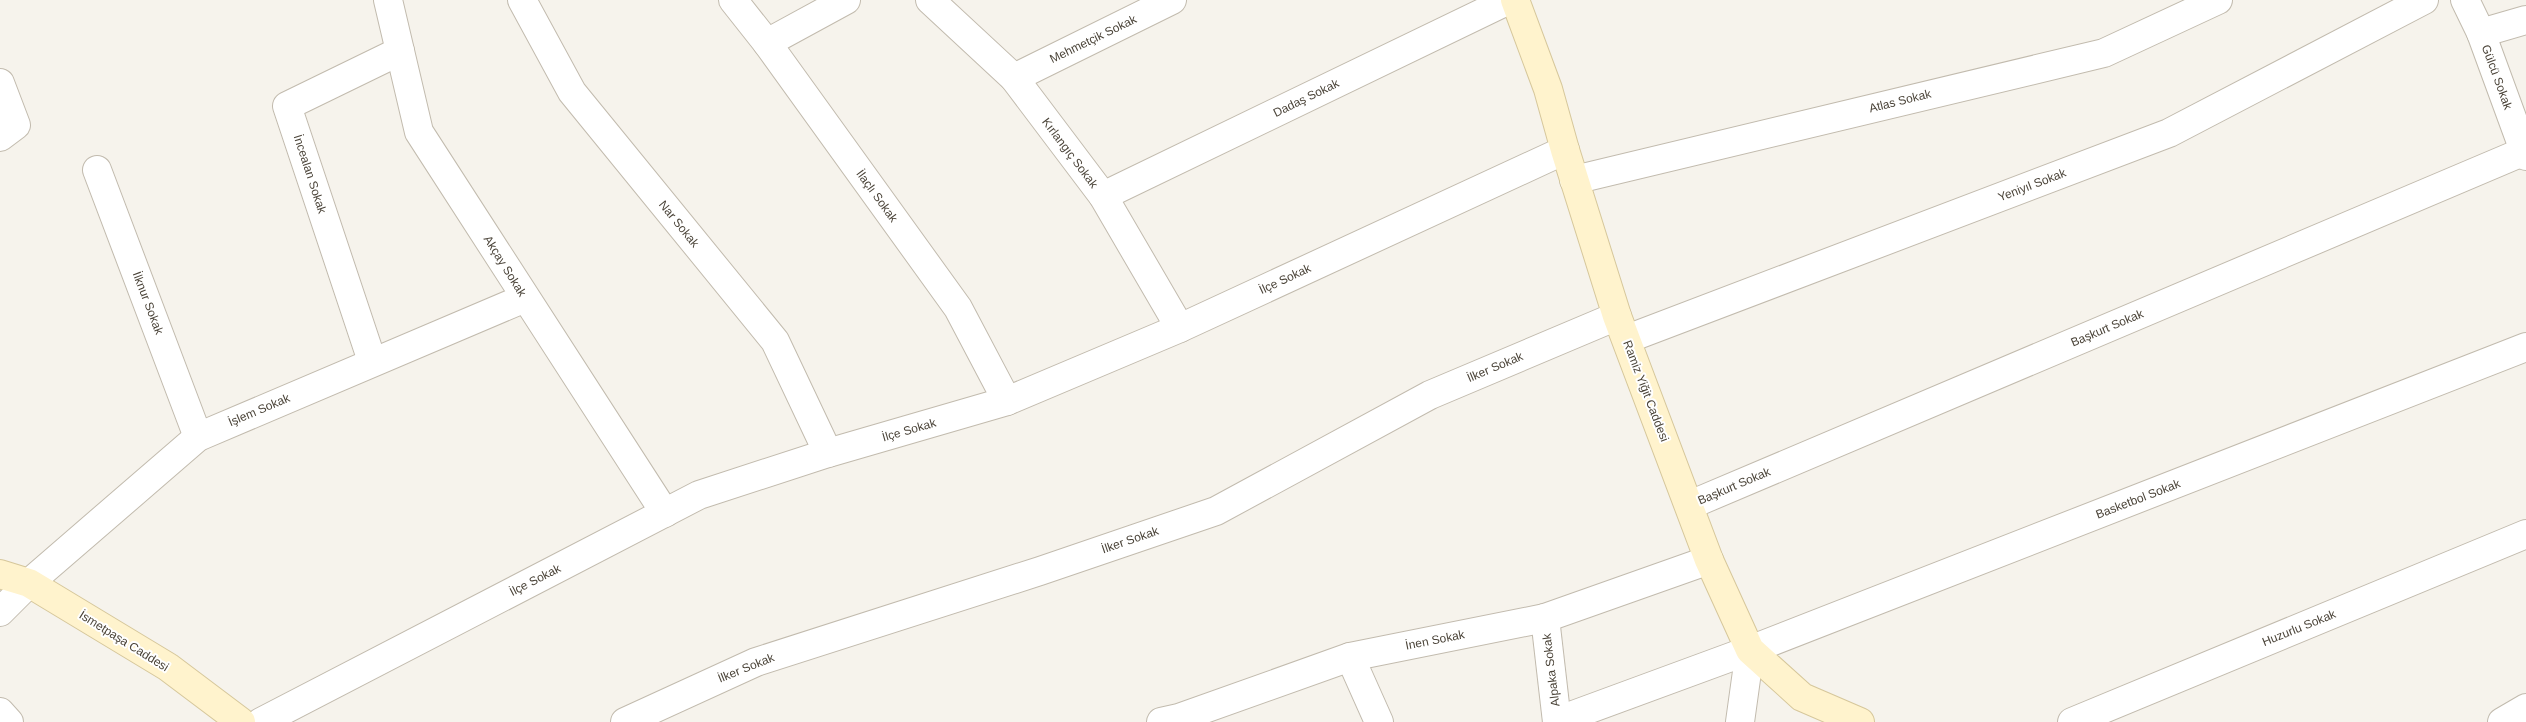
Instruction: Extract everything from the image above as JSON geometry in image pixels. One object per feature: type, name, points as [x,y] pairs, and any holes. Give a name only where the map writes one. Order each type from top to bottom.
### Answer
[{"type":"main road","name":"Ramiz Yiğit Caddesi","points":[[1515,0],[1548,90],[1574,180],[1622,327],[1709,560],[1750,650],[1802,697],[1860,722]]},
{"type":"main road","name":"İsmetpaşa Caddesi","points":[[0,574],[30,583],[168,667],[241,722]]},
{"type":"street","name":"Akçay Sokak","points":[[388,0],[419,132],[665,513]]},
{"type":"street","name":"Nar Sokak","points":[[522,0],[572,92],[775,341],[828,454]]},
{"type":"street","name":"İlaçlı Sokak","points":[[733,0],[767,43],[958,308],[1007,401]]},
{"type":"street","points":[[767,43],[846,0]]},
{"type":"street","name":"Kırlangıç Sokak","points":[[930,0],[1014,78],[1103,196],[1180,328]]},
{"type":"street","name":"Mehmetçik Sokak","points":[[1014,78],[1172,0]]},
{"type":"street","name":"Dadaş Sokak","points":[[1103,196],[1509,0]]},
{"type":"street","name":"Atlas Sokak","points":[[1574,180],[2104,53],[2218,0]]},
{"type":"street","name":"Yeniyıl Sokak","points":[[1622,327],[2168,133],[2424,0]]},
{"type":"street","name":"Gülcü Sokak","points":[[2465,0],[2481,33],[2525,154]]},
{"type":"street","points":[[2481,33],[2526,20]]},
{"type":"street","name":"İncealan Sokak","points":[[372,361],[287,106],[400,51]]},
{"type":"street","points":[[0,83],[8,131]]},
{"type":"street","name":"İlçe Sokak","points":[[261,722],[699,495],[828,454],[1007,401],[1180,328],[1565,150]]},
{"type":"street","name":"Başkurt Sokak","points":[[1690,505],[2525,154]]},
{"type":"street","name":"İlknur Sokak","points":[[97,170],[198,437]]},
{"type":"street","name":"İşlem Sokak","points":[[0,612],[30,583],[198,437],[372,361],[525,298]]},
{"type":"street","name":"İlker Sokak","points":[[625,722],[756,662],[1040,571],[1216,510],[1430,395],[1622,327]]},
{"type":"street","name":"Basketbol Sokak","points":[[1557,722],[1750,650],[2526,346]]},
{"type":"street","name":"Huzurlu Sokak","points":[[2072,722],[2526,534]]},
{"type":"street","name":"İnen Sokak","points":[[1161,722],[1179,718],[1350,657],[1545,618],[1709,560]]},
{"type":"street","name":"Alpaka Sokak","points":[[1545,618],[1557,722]]},
{"type":"street","points":[[1740,722],[1750,650]]},
{"type":"street","points":[[1350,657],[1379,722]]},
{"type":"street","points":[[2502,722],[2526,708]]},
{"type":"street","points":[[0,712],[8,722]]}]
